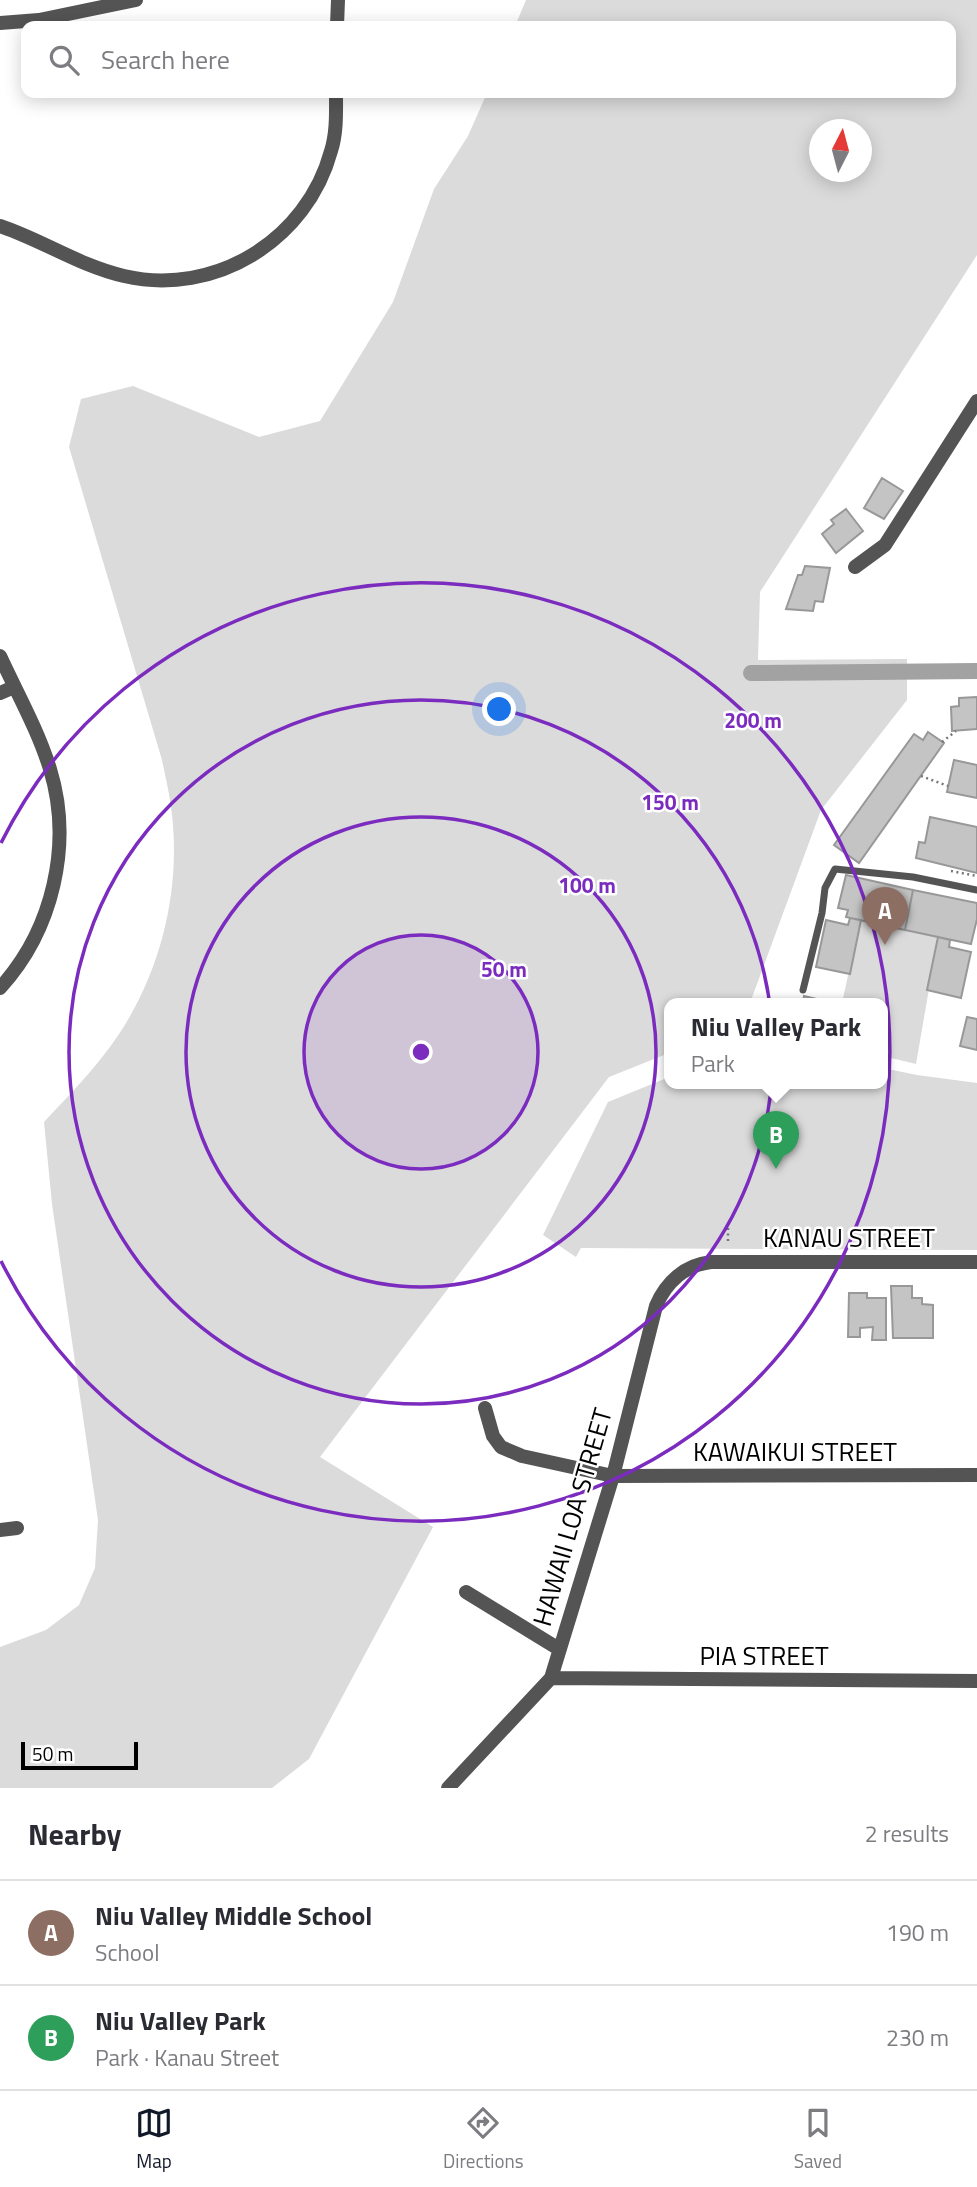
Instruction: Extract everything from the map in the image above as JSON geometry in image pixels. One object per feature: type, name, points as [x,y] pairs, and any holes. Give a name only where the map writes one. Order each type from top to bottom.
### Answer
[{"type":"street","points":[[24,21],[47,19],[136,0]]},
{"type":"street","points":[[337,21],[338,0]]},
{"type":"street","points":[[0,23],[21,21]]},
{"type":"street","points":[[0,226],[126,277],[182,280],[201,277],[236,265],[270,244],[291,225],[309,202],[332,150],[336,98]]},
{"type":"street","points":[[855,567],[885,544],[977,401]]},
{"type":"street","points":[[0,656],[50,769],[56,791],[60,837],[54,883],[40,927],[17,967],[0,988]]},
{"type":"street","points":[[0,693],[14,687]]},
{"type":"street","name":"KANAU STREET","points":[[721,1261],[977,1262]]},
{"type":"street","name":"HAWAII LOA STREET","points":[[449,1788],[551,1678],[613,1476],[658,1300],[666,1286],[683,1271],[697,1264],[721,1261]]},
{"type":"street","name":"KAWAIKUI STREET","points":[[485,1408],[493,1436],[502,1447],[522,1456],[613,1476],[977,1475]]},
{"type":"street","points":[[0,1530],[18,1528]]},
{"type":"street","points":[[466,1592],[559,1649]]},
{"type":"street","name":"PIA STREET","points":[[551,1678],[977,1681]]},
{"type":"lane","points":[[803,990],[822,913],[825,888],[835,869],[913,877],[977,890]]},
{"type":"path","points":[[942,742],[956,731]]},
{"type":"path","points":[[921,776],[948,786]]},
{"type":"path","points":[[951,871],[977,876]]},
{"type":"path","points":[[728,1228],[728,1244]]},
{"type":"shaded area","points":[[526,0],[977,0],[977,255],[760,592],[758,660],[907,659],[907,700],[821,810],[752,998],[664,998],[664,1055],[609,1077],[320,1457],[433,1527],[309,1759],[272,1788],[0,1788],[0,1647],[46,1630],[79,1605],[95,1568],[98,1520],[52,1204],[44,1122],[100,1060],[133,1011],[157,956],[171,897],[174,867],[171,807],[162,760],[69,447],[81,399],[133,386],[259,437],[320,421],[393,302],[434,189],[468,136],[485,98],[956,98],[956,21],[517,21]]},
{"type":"shaded area","points":[[860,920],[938,937],[916,1064],[888,1057],[888,998],[843,998]]},
{"type":"shaded area","points":[[888,1069],[977,1083],[977,1250],[581,1248],[576,1257],[543,1235],[608,1102],[664,1079],[664,1089],[888,1089]]},
{"type":"building","points":[[882,478],[903,491],[884,519],[864,508]]},
{"type":"building","points":[[846,509],[863,531],[836,553],[822,534],[834,524],[831,520]]},
{"type":"building","points":[[805,566],[830,568],[823,602],[815,601],[813,611],[786,609],[798,575],[802,575]]},
{"type":"building","points":[[977,697],[977,729],[952,731],[951,707],[959,706],[959,698]]},
{"type":"building","points":[[928,732],[944,743],[859,863],[834,845],[914,734],[923,740]]},
{"type":"building","points":[[954,760],[977,765],[977,798],[947,792]]},
{"type":"building","points":[[930,817],[977,827],[977,873],[916,858],[919,842],[925,843]]},
{"type":"building","points":[[846,875],[913,890],[905,930],[846,917],[848,910],[838,908]]},
{"type":"building","points":[[913,890],[977,903],[977,919],[971,944],[905,930]]},
{"type":"building","points":[[850,918],[861,920],[850,974],[816,967],[826,920],[848,925]]},
{"type":"building","points":[[938,937],[950,940],[949,947],[971,952],[961,998],[927,990]]},
{"type":"building","points":[[967,1017],[977,1019],[977,1050],[960,1046]]},
{"type":"building","points":[[891,1286],[912,1286],[912,1298],[922,1298],[922,1304],[933,1305],[933,1338],[893,1338]]},
{"type":"building","points":[[849,1293],[867,1293],[867,1298],[886,1298],[886,1340],[872,1340],[873,1327],[860,1328],[860,1337],[848,1337]]},
{"type":"waterway","points":[[751,673],[977,671]]},
{"type":"place","name":"Niu Valley Middle School","points":[[885,945]]},
{"type":"place","name":"Niu Valley Park","points":[[776,1169]]}]
